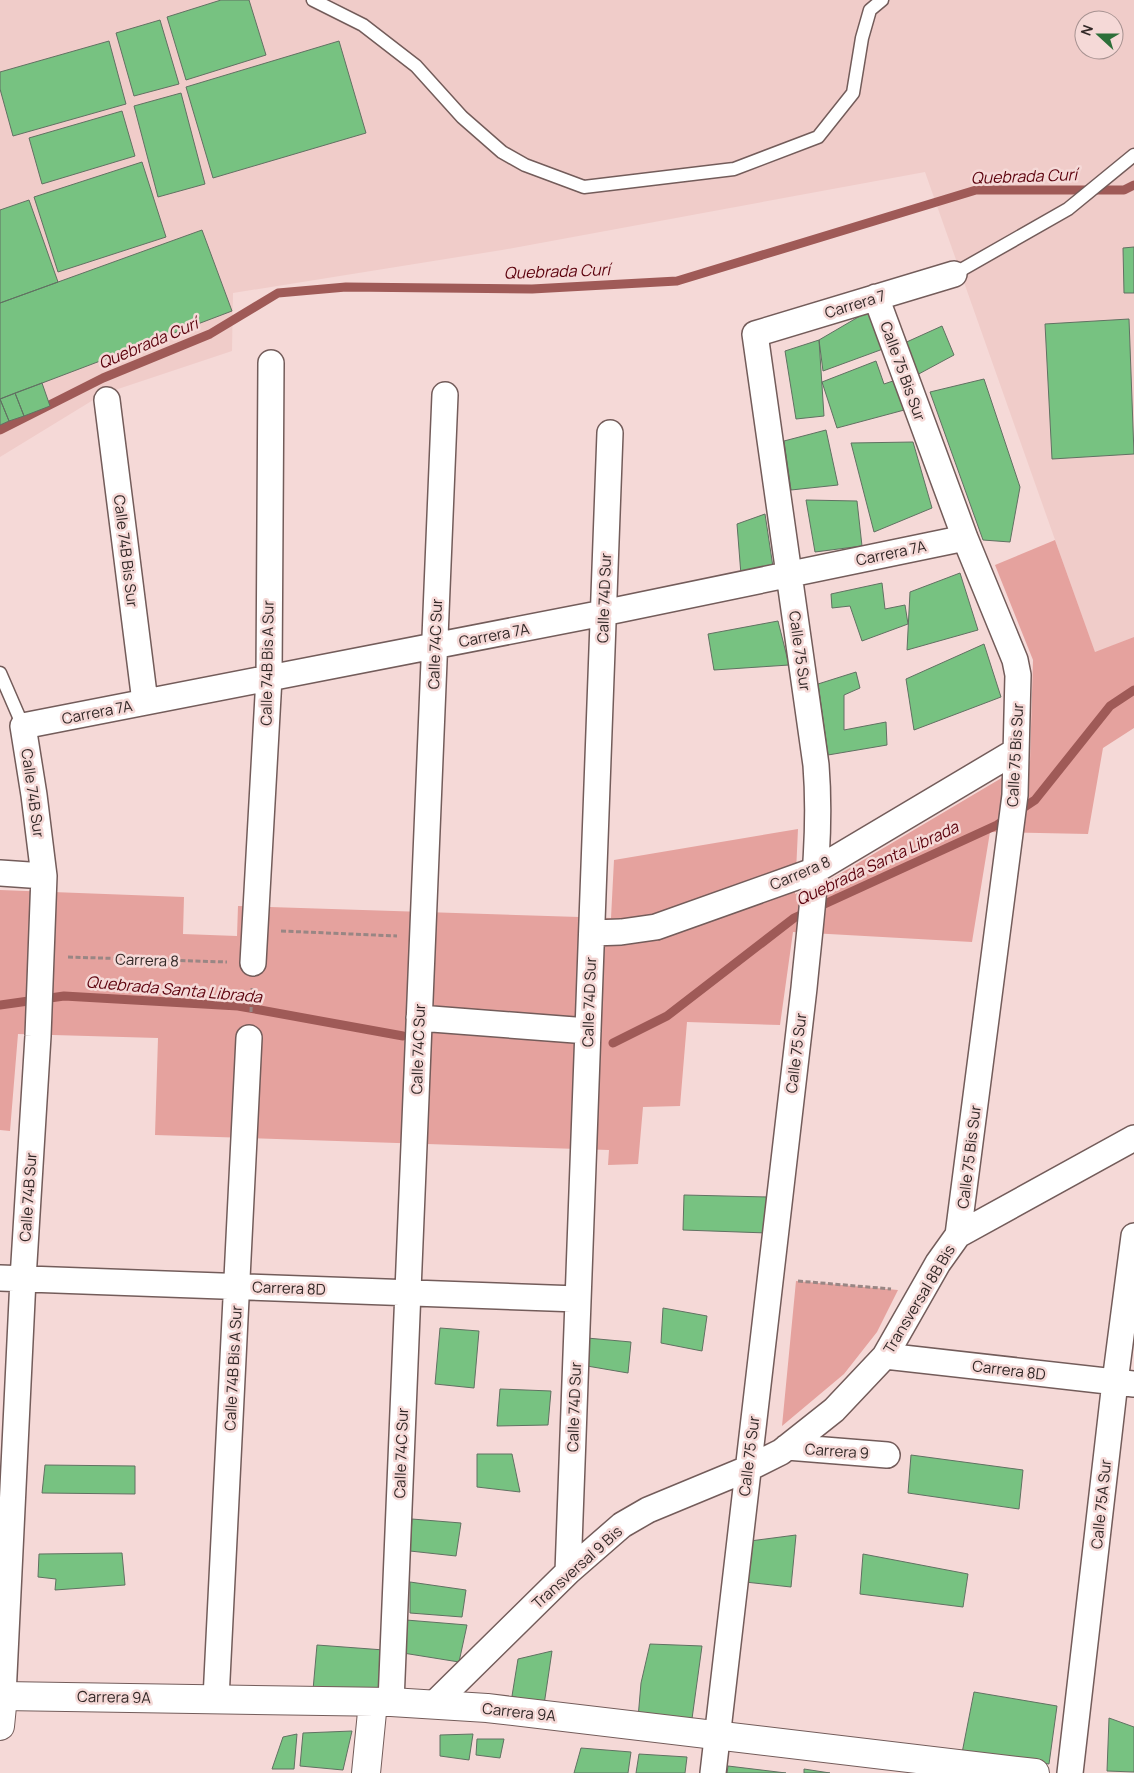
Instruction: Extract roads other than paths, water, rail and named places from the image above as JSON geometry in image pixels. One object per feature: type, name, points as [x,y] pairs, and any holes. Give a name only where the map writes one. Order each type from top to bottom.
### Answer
[{"type":"street","name":"Carrera 7","points":[[755,334],[954,274]]},
{"type":"street","name":"Calle 75 Bis Sur","points":[[876,297],[965,538],[1015,660],[1018,675],[1015,795],[958,1236]]},
{"type":"street","name":"Calle 75 Sur","points":[[713,1773],[810,927],[819,806],[816,765],[755,334]]},
{"type":"street","name":"Calle 74B Bis A Sur","points":[[252,975],[269,678],[271,364]]},
{"type":"street","name":"Calle 74C Sur","points":[[366,1773],[382,1702],[408,1293],[445,395]]},
{"type":"street","name":"Calle 74B Bis Sur","points":[[107,400],[145,702]]},
{"type":"street","name":"Calle 74D Sur","points":[[568,1572],[610,433]]},
{"type":"street","name":"Carrera 7A","points":[[22,726],[603,613],[965,538]]},
{"type":"street","name":"Calle 74B Sur","points":[[0,1726],[12,1279],[39,1018],[44,876],[34,795],[22,726]]},
{"type":"street","name":"Carrera 8","points":[[592,933],[621,932],[656,927],[815,879],[1016,751]]},
{"type":"street","points":[[0,873],[44,876]]},
{"type":"street","points":[[419,1018],[588,1031]]},
{"type":"street","name":"Calle 74B Bis A Sur","points":[[216,1699],[250,1027]]},
{"type":"street","name":"Transversal 8B Bis","points":[[748,1469],[787,1447],[834,1410],[885,1356],[938,1263],[958,1236],[1134,1138]]},
{"type":"street","name":"Calle 75A Sur","points":[[1070,1773],[1124,1383],[1134,1236]]},
{"type":"street","name":"Carrera 8D","points":[[12,1279],[578,1298]]},
{"type":"street","name":"Carrera 8D","points":[[885,1356],[1124,1383]]},
{"type":"street","name":"Carrera 9","points":[[787,1447],[887,1455]]},
{"type":"street","name":"Transversal 9 Bis","points":[[434,1705],[568,1572],[609,1535],[648,1510],[748,1469]]},
{"type":"street","name":"Carrera 9A","points":[[2,1696],[382,1702],[487,1708],[716,1735],[895,1765],[1035,1773]]},
{"type":"lane","points":[[313,0],[364,25],[416,66],[462,117],[502,152],[525,165],[584,187],[734,169],[818,137],[853,93],[862,38],[870,10],[882,0]]},
{"type":"lane","points":[[954,274],[1068,209],[1134,155]]},
{"type":"lane","name":"Calle 74B Sur","points":[[0,673],[22,726]]},
{"type":"waterway","name":"Quebrada Curí","points":[[0,430],[103,378],[210,334],[278,293],[346,287],[532,289],[677,281],[976,190],[1124,190],[1134,185]]},
{"type":"waterway","name":"Quebrada Santa Librada","points":[[613,1043],[667,1016],[794,918],[997,825],[1035,800],[1110,706],[1134,690]]},
{"type":"waterway","name":"Quebrada Santa Librada","points":[[0,1005],[64,996],[238,1006],[403,1036]]}]
